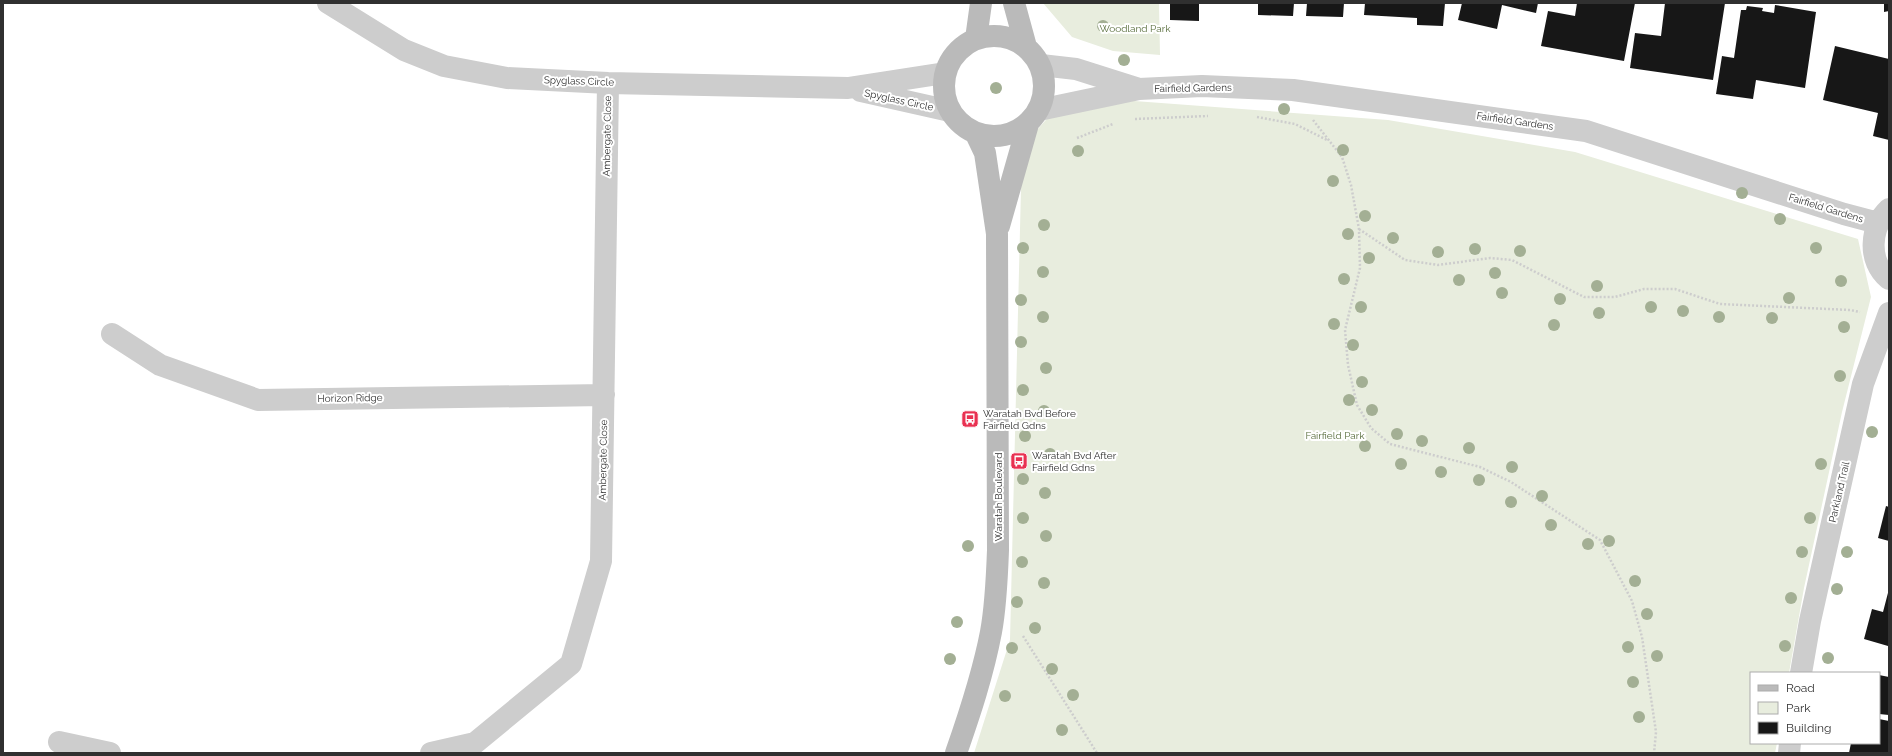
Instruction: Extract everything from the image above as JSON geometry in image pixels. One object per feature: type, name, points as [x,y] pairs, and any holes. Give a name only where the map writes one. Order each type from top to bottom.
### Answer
[{"type":"street","name":"Spyglass Circle","points":[[328,3],[366,28],[404,50],[444,66],[507,78],[608,83],[848,88],[945,73]]},
{"type":"street","points":[[976,39],[981,3]]},
{"type":"street","name":"Waratah Boulevard","points":[[1014,3],[1026,46]]},
{"type":"street","name":"Waratah Boulevard","points":[[956,753],[973,707],[984,667],[991,631],[996,587],[998,550],[997,234],[985,153],[976,134],[962,124],[950,111],[945,99],[944,86],[945,73],[952,59],[962,48],[976,39],[989,36],[1002,36],[1015,40],[1026,46],[1040,65],[1045,80],[1044,96],[1034,117],[997,234]]},
{"type":"street","name":"Fairfield Gardens","points":[[1040,65],[1076,70],[1139,89]]},
{"type":"street","name":"Ambergate Close","points":[[430,753],[475,742],[570,664],[602,562],[608,83]]},
{"type":"street","name":"Fairfield Gardens","points":[[1034,117],[1139,89],[1202,86],[1293,90],[1586,131],[1844,214],[1884,216],[1875,231],[1873,248],[1877,264],[1889,279]]},
{"type":"street","name":"Spyglass Circle","points":[[848,88],[950,111]]},
{"type":"street","points":[[976,134],[1004,136],[1017,132],[1034,117]]},
{"type":"street","name":"Parkland Trail","points":[[1801,672],[1812,614],[1863,384],[1888,316]]},
{"type":"street","name":"Horizon Ridge","points":[[112,334],[160,364],[258,400],[604,395]]},
{"type":"street","points":[[59,742],[110,753]]},
{"type":"path","points":[[1293,90],[1329,142],[1342,157],[1351,185],[1359,230],[1360,268],[1345,330],[1348,365],[1357,405],[1371,428],[1390,444],[1480,466],[1511,482],[1600,540],[1632,601],[1642,637],[1656,732],[1654,753]]},
{"type":"path","points":[[1131,120],[1216,115]]},
{"type":"path","points":[[1253,117],[1296,124],[1329,142]]},
{"type":"path","points":[[1077,138],[1116,123]]},
{"type":"path","points":[[1359,230],[1405,260],[1438,265],[1490,258],[1512,260],[1584,297],[1615,298],[1644,289],[1674,289],[1720,304],[1850,310],[1888,316]]},
{"type":"path","points":[[1023,636],[1097,753]]},
{"type":"green space","name":"Woodland Park","points":[[1043,3],[1159,3],[1160,55],[1113,51],[1072,37]]},
{"type":"green space","name":"Fairfield Park","points":[[1067,96],[1388,120],[1575,152],[1858,239],[1871,297],[1842,412],[1804,588],[1789,672],[1750,672],[1750,744],[1777,744],[1775,753],[974,753],[1010,640],[1022,147]]},
{"type":"building","points":[[1170,3],[1199,3],[1199,21],[1170,20]]},
{"type":"building","points":[[1258,3],[1294,3],[1293,16],[1258,15]]},
{"type":"building","points":[[1307,3],[1344,3],[1343,17],[1306,16]]},
{"type":"building","points":[[1365,3],[1445,3],[1443,26],[1417,25],[1417,18],[1364,15]]},
{"type":"building","points":[[1462,3],[1538,3],[1536,13],[1502,5],[1497,29],[1458,20]]},
{"type":"building","points":[[1577,3],[1635,3],[1624,61],[1541,46],[1548,11],[1575,16]]},
{"type":"building","points":[[1665,3],[1725,3],[1713,80],[1630,68],[1635,33],[1661,36]]},
{"type":"building","points":[[1884,3],[1889,3],[1889,11],[1884,12]]},
{"type":"building","points":[[1775,5],[1816,12],[1805,88],[1756,80],[1753,99],[1716,94],[1722,56],[1734,58],[1741,10],[1746,10],[1747,6],[1763,8],[1762,11],[1774,13]]},
{"type":"building","points":[[1835,46],[1889,59],[1889,140],[1873,136],[1878,113],[1823,100]]},
{"type":"building","points":[[1886,506],[1889,507],[1889,541],[1878,538]]},
{"type":"building","points":[[1889,589],[1888,646],[1864,639],[1872,609],[1883,612]]},
{"type":"building","points":[[1880,675],[1889,677],[1889,715],[1880,714]]},
{"type":"building","points":[[1880,719],[1889,721],[1889,753],[1849,753],[1851,744],[1880,744]]},
{"type":"place","name":"Waratah Bvd Before Fairfield Gdns","points":[[970,419]]},
{"type":"place","name":"Waratah Bvd After Fairfield Gdns","points":[[1019,461]]}]
